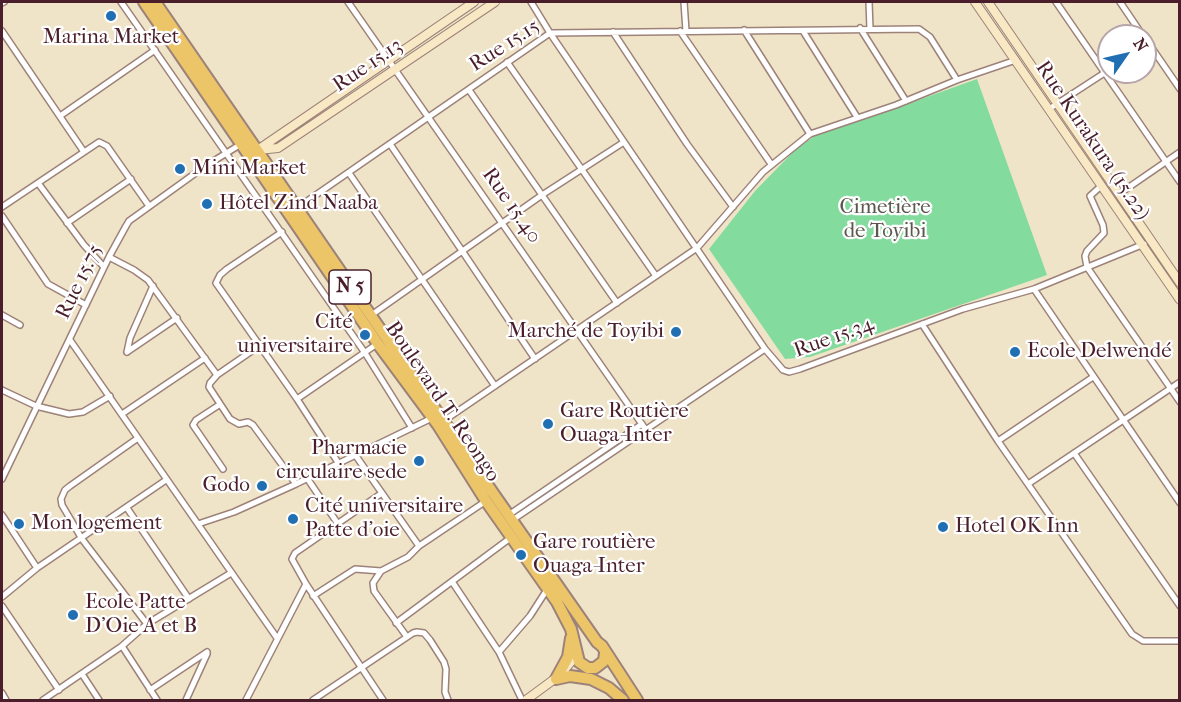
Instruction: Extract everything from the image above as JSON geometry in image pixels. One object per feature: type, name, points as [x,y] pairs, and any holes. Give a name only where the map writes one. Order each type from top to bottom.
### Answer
[{"type":"highway","name":"Boulevard T. Reongo","points":[[144,2],[378,344],[438,420],[486,501],[506,520]]},
{"type":"highway","name":"N 5","points":[[155,2],[258,150],[516,535],[564,614],[571,629],[579,662],[612,686],[623,700]]},
{"type":"highway","name":"N 5","points":[[516,535],[602,646],[637,700]]},
{"type":"highway","points":[[558,677],[568,657],[571,629]]},
{"type":"highway","points":[[577,653],[586,641],[597,642]]},
{"type":"highway","points":[[588,668],[602,664],[605,653]]},
{"type":"highway","points":[[558,677],[591,679],[609,688],[623,700]]},
{"type":"main road","name":"Rue 15.13","points":[[258,150],[474,2]]},
{"type":"main road","name":"Rue 15.13","points":[[258,150],[278,148],[495,2]]},
{"type":"main road","name":"Rue Kurakura (15.22)","points":[[975,2],[1179,300]]},
{"type":"main road","name":"Rue Kurakura (15.22)","points":[[988,2],[1179,283]]},
{"type":"main road","points":[[241,144],[258,150]]},
{"type":"main road","points":[[558,677],[577,653]]},
{"type":"main road","points":[[524,700],[558,677],[588,668]]},
{"type":"street","points":[[121,2],[365,353],[412,428]]},
{"type":"street","name":"Rue 15.40","points":[[348,2],[644,427]]},
{"type":"street","points":[[531,2],[549,33],[765,349]]},
{"type":"street","points":[[684,2],[683,31],[771,165]]},
{"type":"street","points":[[869,2],[870,29]]},
{"type":"street","points":[[1056,2],[1097,58]]},
{"type":"street","points":[[1120,2],[1134,24]]},
{"type":"street","points":[[860,28],[906,101]]},
{"type":"street","name":"Rue 15.15","points":[[297,208],[549,33],[803,31],[860,28],[924,30],[957,80]]},
{"type":"street","points":[[744,30],[810,134]]},
{"type":"street","points":[[2,31],[84,152]]},
{"type":"street","points":[[803,31],[857,117]]},
{"type":"street","points":[[613,32],[687,144],[733,207]]},
{"type":"street","points":[[60,116],[154,50]]},
{"type":"street","points":[[1157,57],[1179,89]]},
{"type":"street","points":[[198,525],[234,512],[296,484],[412,428],[438,420],[495,386],[697,248],[771,165],[810,134],[1016,60]]},
{"type":"street","points":[[507,62],[656,276]]},
{"type":"street","points":[[1049,109],[1097,79]]},
{"type":"street","points":[[1115,84],[1179,182]]},
{"type":"street","points":[[469,90],[617,303]]},
{"type":"street","points":[[2,207],[99,142],[104,144],[149,206]]},
{"type":"street","points":[[370,316],[463,253],[542,195],[624,142]]},
{"type":"street","name":"Rue 15.75","points":[[2,479],[104,267],[129,221],[241,144]]},
{"type":"street","points":[[390,144],[535,359]]},
{"type":"street","points":[[1119,194],[1179,152]]},
{"type":"street","points":[[349,173],[495,386]]},
{"type":"street","points":[[68,223],[131,179]]},
{"type":"street","points":[[38,183],[84,245],[104,267]]},
{"type":"street","points":[[1101,186],[1090,195],[1103,225],[1104,233],[1087,251],[1085,256],[1087,267],[1179,402]]},
{"type":"street","points":[[2,216],[48,284],[86,305]]},
{"type":"street","points":[[282,232],[227,269],[216,283],[339,464]]},
{"type":"street","name":"Rue 15.34","points":[[506,520],[765,349],[783,370],[789,372],[963,309],[1034,289],[1151,241]]},
{"type":"street","points":[[109,257],[142,275],[153,286],[217,375]]},
{"type":"street","points":[[153,286],[130,338],[127,352],[177,318]]},
{"type":"street","points":[[1034,289],[1179,503]]},
{"type":"street","points":[[2,315],[20,325]]},
{"type":"street","points":[[922,324],[1028,484],[1132,634],[1143,641],[1179,641]]},
{"type":"street","points":[[70,340],[277,638]]},
{"type":"street","points":[[297,399],[378,344]]},
{"type":"street","points":[[259,346],[217,375],[209,387],[219,405],[234,422],[248,422],[253,425],[296,484]]},
{"type":"street","points":[[122,414],[205,358]]},
{"type":"street","points":[[999,441],[1093,377]]},
{"type":"street","points":[[1028,484],[1179,382]]},
{"type":"street","points":[[2,390],[36,406],[61,414],[76,414],[110,396]]},
{"type":"street","points":[[219,405],[196,420],[193,425],[223,469]]},
{"type":"street","points":[[138,438],[70,486],[63,494],[62,505],[82,539],[147,624]]},
{"type":"street","points":[[1074,453],[1179,606]]},
{"type":"street","points":[[356,456],[419,546]]},
{"type":"street","points":[[307,478],[338,524]]},
{"type":"street","points":[[2,597],[37,568],[166,480]]},
{"type":"street","points":[[382,493],[293,555],[293,562],[313,596],[383,700]]},
{"type":"street","points":[[407,638],[374,591],[373,583],[381,571],[408,557],[419,546],[486,501]]},
{"type":"street","points":[[127,508],[189,599]]},
{"type":"street","points":[[2,515],[37,568]]},
{"type":"street","points":[[396,623],[516,535]]},
{"type":"street","points":[[313,596],[354,569],[381,571]]},
{"type":"street","points":[[43,700],[122,646],[147,624],[231,573]]},
{"type":"street","points":[[453,583],[499,652],[524,700]]},
{"type":"street","points":[[246,700],[306,584]]},
{"type":"street","points":[[499,652],[530,616],[548,588]]},
{"type":"street","points":[[2,606],[4,615],[59,690]]},
{"type":"street","points":[[313,700],[417,632],[424,633],[430,640],[445,665],[445,692],[448,700]]},
{"type":"street","points":[[122,646],[157,700]]},
{"type":"street","points":[[150,690],[207,652],[186,700]]},
{"type":"street","points":[[82,674],[99,700]]},
{"type":"street","points":[[2,693],[6,700]]},
{"type":"green space","name":"Cimetière de Toyibi","points":[[977,79],[1047,275],[810,357],[785,359],[709,249],[755,191],[796,149],[816,135],[849,121],[896,108]]},
{"type":"place","name":"Marina Market","points":[[111,16]]},
{"type":"place","name":"Mini Market","points":[[180,169]]},
{"type":"place","name":"Hôtel Zind Naaba","points":[[207,204]]},
{"type":"place","name":"Marché de Toyibi","points":[[676,332]]},
{"type":"place","name":"Cité universitaire","points":[[365,335]]},
{"type":"place","name":"Ecole Delwendé","points":[[1015,352]]},
{"type":"place","name":"Gare Routière Ouaga-Inter","points":[[548,424]]},
{"type":"place","name":"Pharmacie circulaire sede","points":[[419,461]]},
{"type":"place","name":"Godo","points":[[262,486]]},
{"type":"place","name":"Cité universitaire Patte d'oie","points":[[293,519]]},
{"type":"place","name":"Mon logement","points":[[19,524]]},
{"type":"place","name":"Hotel OK Inn","points":[[943,527]]},
{"type":"place","name":"Gare routière Ouaga-Inter","points":[[521,555]]},
{"type":"place","name":"Ecole Patte D'Oie A et B","points":[[73,615]]}]
